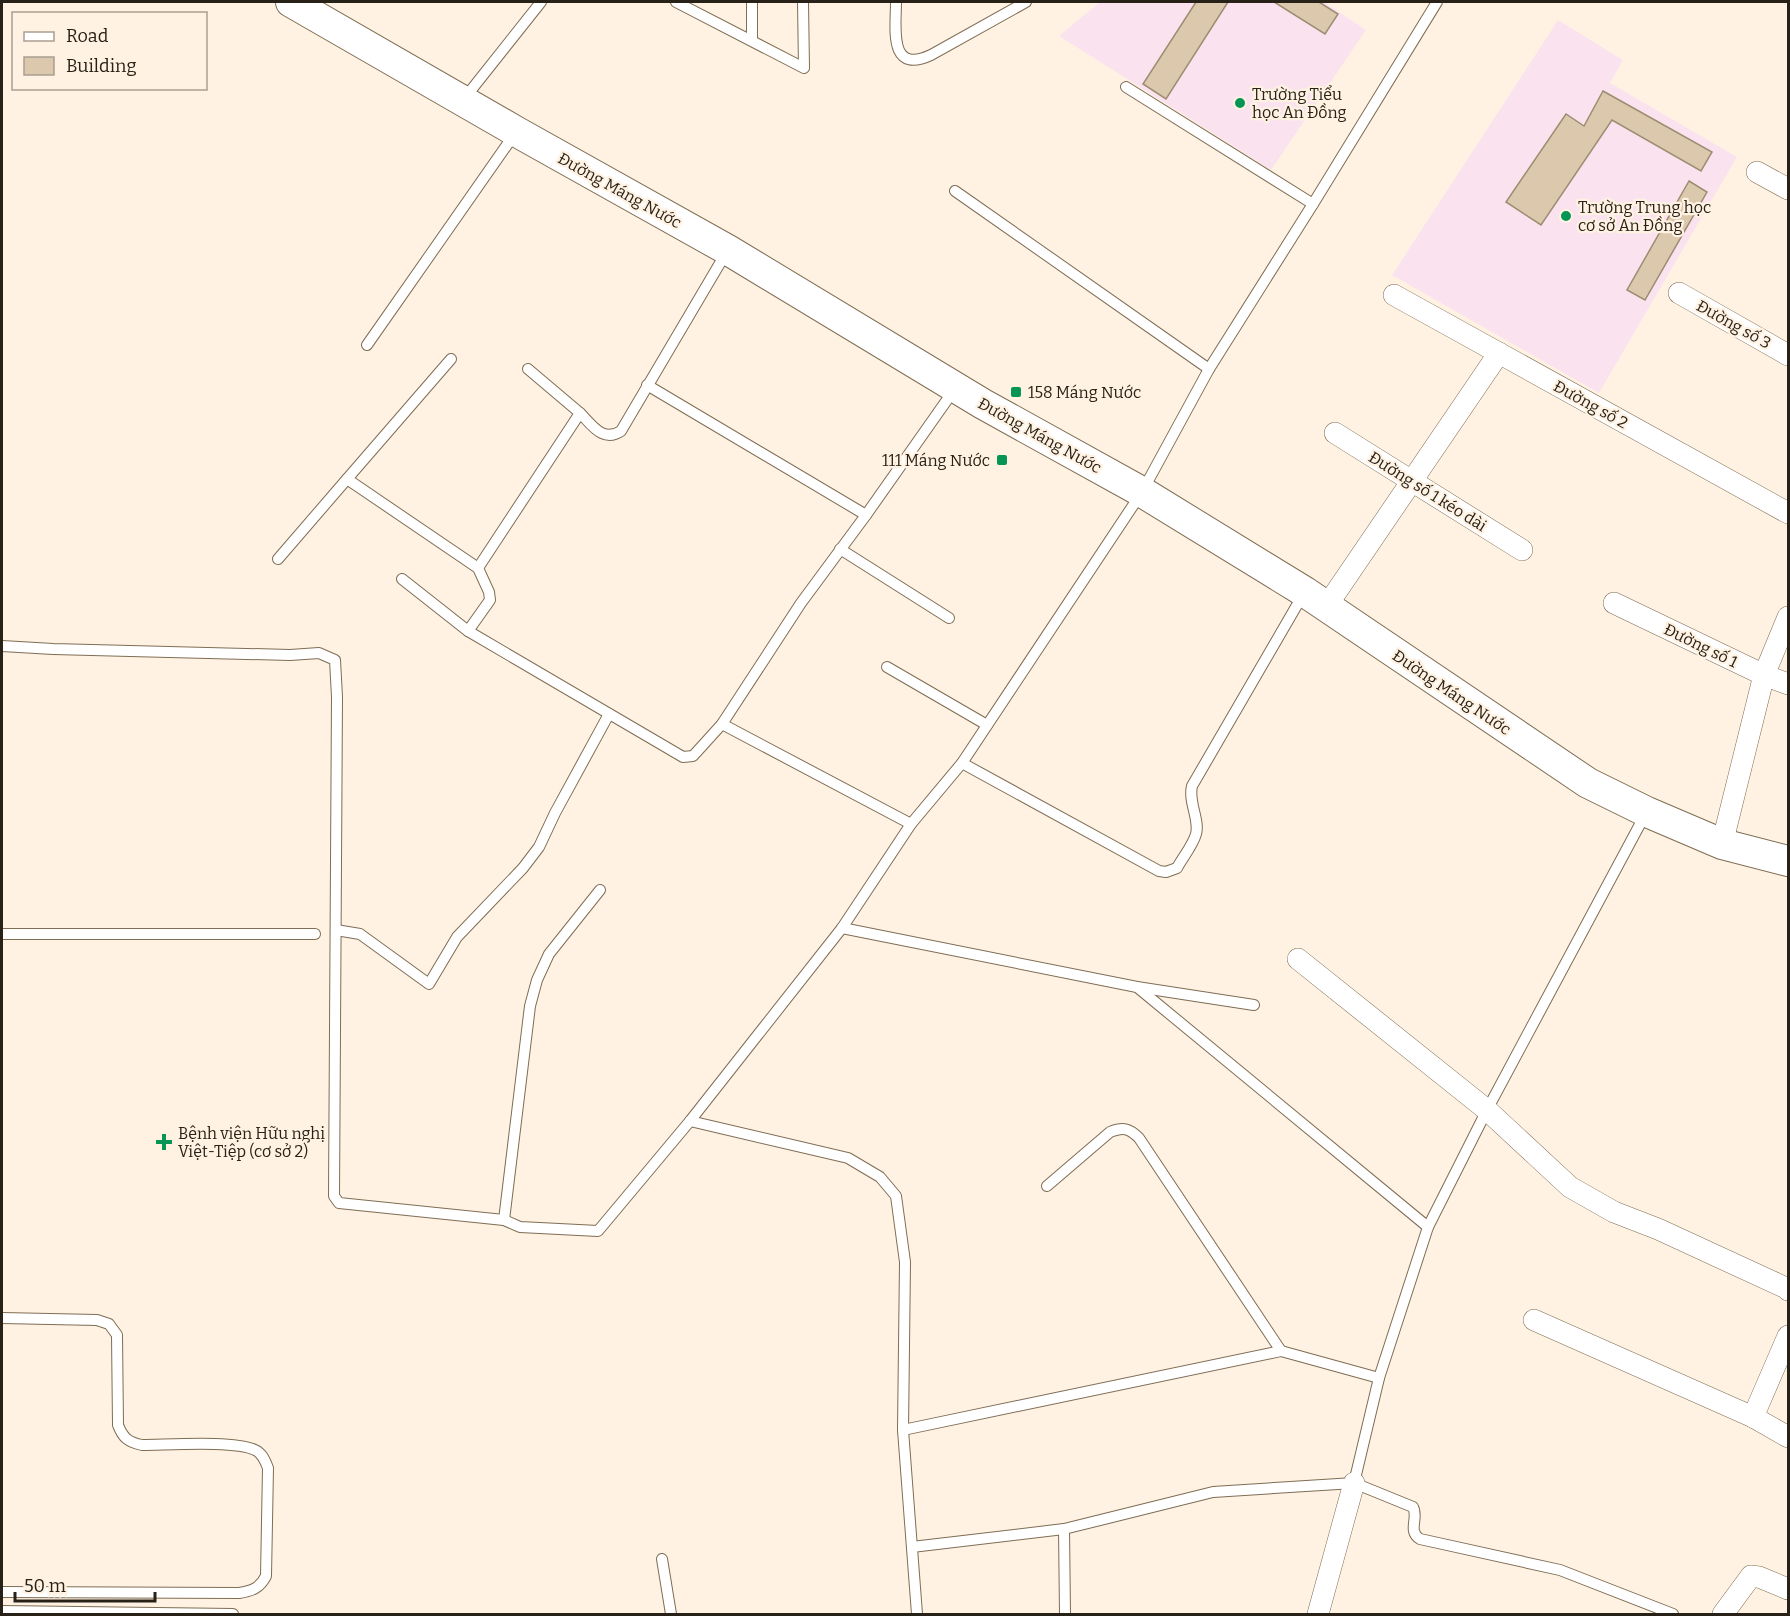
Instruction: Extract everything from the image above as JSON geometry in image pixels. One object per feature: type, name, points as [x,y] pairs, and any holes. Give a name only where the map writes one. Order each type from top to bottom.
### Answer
[{"type":"main road","name":"Đường Máng Nước","points":[[291,2],[728,250],[956,388],[1142,492],[1315,600],[1588,783],[1647,812],[1722,844],[1788,861]]},
{"type":"street","points":[[1757,172],[1788,189]]},
{"type":"street","name":"Đường số 3","points":[[1679,293],[1788,355]]},
{"type":"street","name":"Đường số 2","points":[[1394,295],[1788,513]]},
{"type":"street","points":[[1315,600],[1412,481],[1499,353]]},
{"type":"street","name":"Đường số 1 kéo dài","points":[[1335,433],[1522,550]]},
{"type":"street","name":"Đường số 1","points":[[1614,603],[1764,675],[1788,684]]},
{"type":"street","points":[[1722,844],[1764,675],[1788,617]]},
{"type":"street","points":[[1298,959],[1487,1110],[1570,1187],[1614,1212],[1658,1229],[1788,1290]]},
{"type":"street","points":[[1534,1320],[1753,1417],[1788,1437]]},
{"type":"street","points":[[1753,1417],[1788,1336]]},
{"type":"street","points":[[1318,1614],[1354,1483]]},
{"type":"street","points":[[1723,1614],[1751,1576],[1788,1589]]},
{"type":"lane","points":[[464,100],[541,2]]},
{"type":"lane","points":[[676,2],[804,68],[803,2]]},
{"type":"lane","points":[[752,2],[752,40]]},
{"type":"lane","points":[[896,2],[896,45],[899,53],[913,60],[931,55],[1026,2]]},
{"type":"lane","points":[[2,646],[65,650],[319,654],[335,660],[337,697],[334,1196],[339,1203],[504,1220],[520,1227],[597,1231],[690,1120],[842,928],[911,824],[962,763],[1142,492],[1209,369],[1437,2]]},
{"type":"lane","points":[[1126,87],[1313,204]]},
{"type":"lane","points":[[366,345],[517,132]]},
{"type":"lane","points":[[955,191],[1209,369]]},
{"type":"lane","points":[[528,369],[599,432],[608,436],[615,435],[621,431],[728,250]]},
{"type":"lane","points":[[278,559],[451,359]]},
{"type":"lane","points":[[647,385],[866,515]]},
{"type":"lane","points":[[402,579],[468,631],[683,757],[693,756],[722,724],[801,603],[956,388]]},
{"type":"lane","points":[[478,568],[580,413]]},
{"type":"lane","points":[[347,479],[478,568],[489,592],[490,600],[468,631]]},
{"type":"lane","points":[[840,549],[949,618]]},
{"type":"lane","points":[[962,763],[1159,871],[1172,871],[1177,868],[1196,834],[1190,796],[1192,786],[1315,600]]},
{"type":"lane","points":[[887,668],[987,725]]},
{"type":"lane","points":[[336,930],[360,934],[429,984],[457,937],[523,868],[539,847],[609,714]]},
{"type":"lane","points":[[722,724],[911,824]]},
{"type":"lane","points":[[1354,1483],[1379,1378],[1428,1227],[1487,1110],[1647,812]]},
{"type":"lane","points":[[504,1220],[524,1041],[537,980],[549,954],[600,890]]},
{"type":"lane","points":[[842,928],[1137,987],[1254,1005]]},
{"type":"lane","points":[[2,934],[315,934]]},
{"type":"lane","points":[[1137,987],[1428,1227]]},
{"type":"lane","points":[[690,1120],[848,1158],[880,1177],[896,1196],[905,1262],[903,1430],[917,1614]]},
{"type":"lane","points":[[1047,1186],[1110,1132],[1121,1128],[1131,1130],[1139,1138],[1281,1351]]},
{"type":"lane","points":[[2,1318],[97,1320],[109,1324],[117,1335],[118,1425],[122,1436],[129,1442],[142,1445],[239,1445],[256,1450],[265,1458],[268,1468],[266,1576],[262,1585],[252,1591],[239,1593],[2,1592]]},
{"type":"lane","points":[[903,1430],[1281,1351],[1379,1378]]},
{"type":"lane","points":[[912,1547],[1064,1529],[1213,1492],[1354,1483],[1413,1507],[1416,1517],[1413,1530],[1420,1539],[1560,1570],[1673,1614]]},
{"type":"lane","points":[[1064,1529],[1065,1614]]},
{"type":"lane","points":[[662,1559],[671,1614]]},
{"type":"lane","points":[[2,1611],[233,1614]]},
{"type":"shaded area","name":"Trường Tiểu học An Đồng","points":[[1100,2],[1324,2],[1366,30],[1271,170],[1059,36]]},
{"type":"shaded area","name":"Trường Trung học cơ sở An Đồng","points":[[1558,20],[1623,60],[1610,83],[1737,157],[1599,393],[1392,275]]},
{"type":"building","points":[[1196,2],[1228,2],[1166,99],[1143,84]]},
{"type":"building","points":[[1274,2],[1319,2],[1338,14],[1325,34]]},
{"type":"building","points":[[1603,91],[1712,152],[1701,171],[1612,120],[1541,225],[1506,202],[1566,114],[1584,126]]},
{"type":"building","points":[[1689,181],[1707,192],[1645,300],[1627,290]]},
{"type":"place","name":"Trường Tiểu học An Đồng","points":[[1240,103]]},
{"type":"place","name":"Trường Trung học cơ sở An Đồng","points":[[1566,216]]},
{"type":"place","name":"158 Máng Nước","points":[[1016,392]]},
{"type":"place","name":"111 Máng Nước","points":[[1002,460]]},
{"type":"place","name":"Bệnh viện Hữu nghị Việt-Tiệp (cơ sở 2)","points":[[164,1142]]}]
